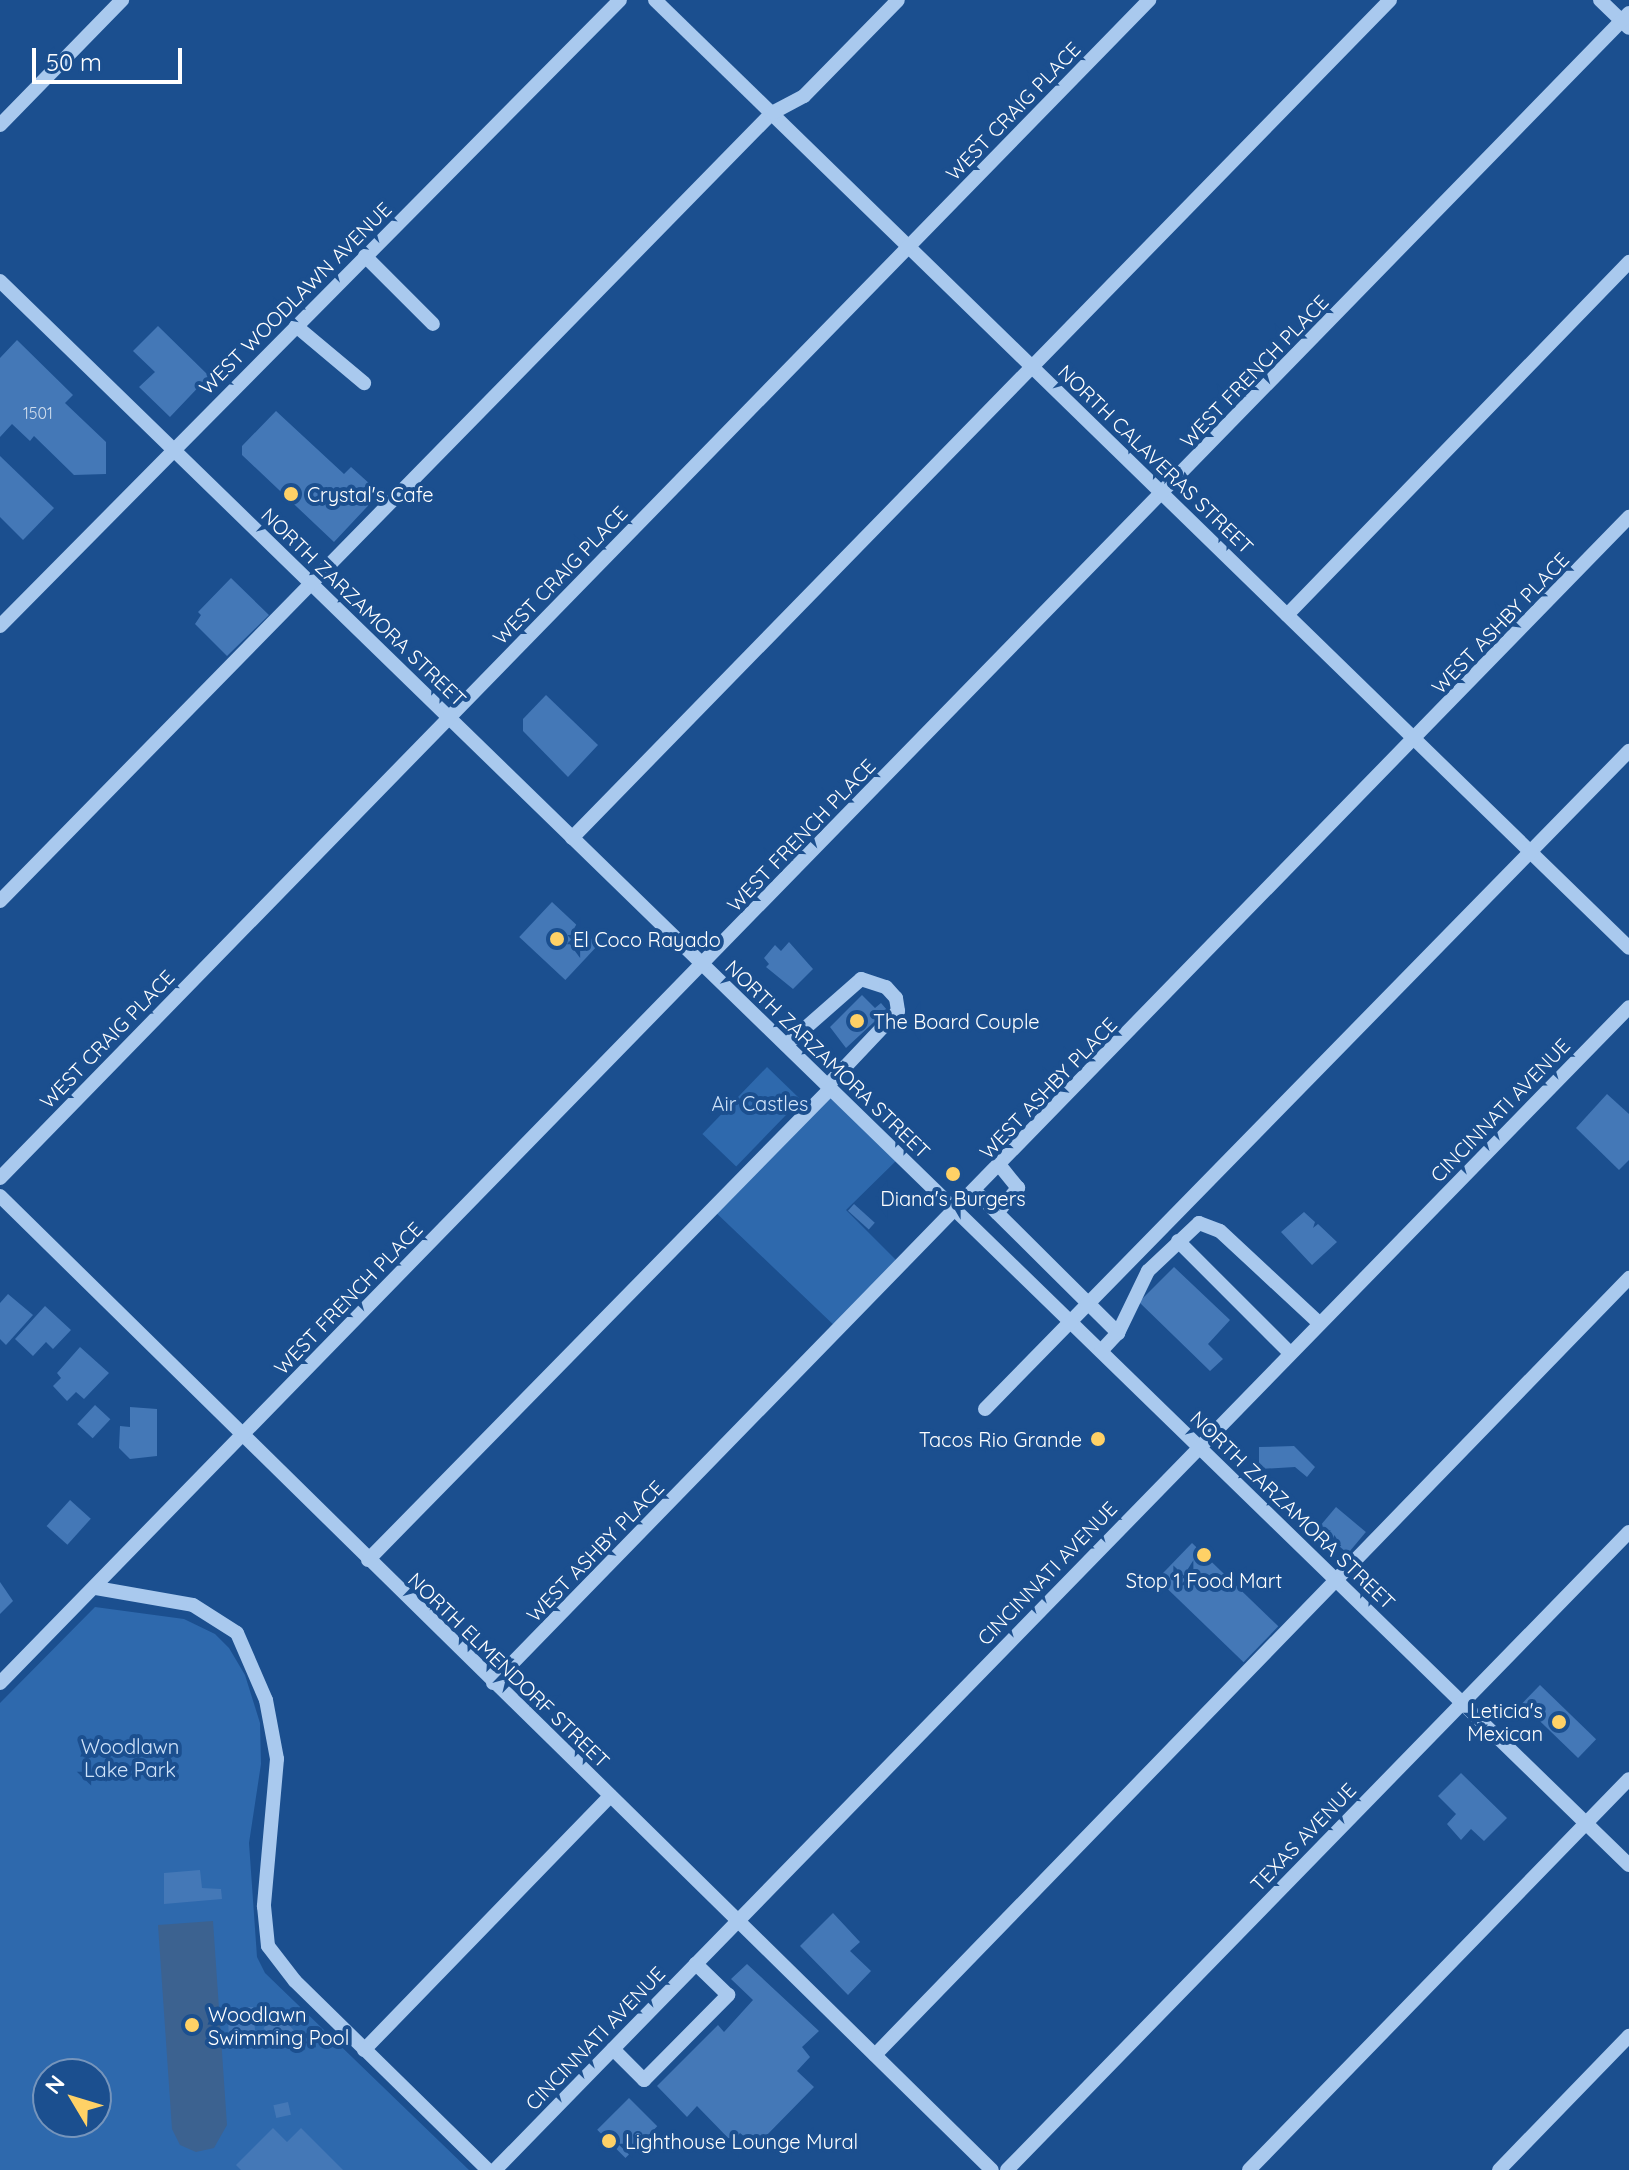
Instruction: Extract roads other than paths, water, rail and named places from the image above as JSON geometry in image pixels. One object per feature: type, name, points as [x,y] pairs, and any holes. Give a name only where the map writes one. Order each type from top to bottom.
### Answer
[{"type":"street","points":[[0,125],[122,0]]},
{"type":"street","name":"WEST WOODLAWN AVENUE","points":[[0,626],[620,0]]},
{"type":"street","name":"NORTH CALAVERAS STREET","points":[[655,0],[1629,948]]},
{"type":"street","points":[[0,901],[772,113],[804,96],[898,0]]},
{"type":"street","name":"WEST CRAIG PLACE","points":[[0,1178],[1149,0]]},
{"type":"street","points":[[572,838],[1034,369],[1390,0]]},
{"type":"street","points":[[1600,0],[1627,21]]},
{"type":"street","name":"WEST FRENCH PLACE","points":[[0,1683],[1627,21]]},
{"type":"street","points":[[365,256],[433,324]]},
{"type":"street","points":[[1287,615],[1629,262]]},
{"type":"street","name":"NORTH ZARZAMORA STREET","points":[[0,281],[1629,1865]]},
{"type":"street","points":[[296,326],[364,383]]},
{"type":"street","name":"WEST ASHBY PLACE","points":[[493,1683],[1629,517]]},
{"type":"street","points":[[985,1409],[1072,1323],[1489,889],[1532,854],[1629,751]]},
{"type":"street","points":[[368,1560],[829,1087],[898,1011],[896,998],[886,987],[861,979],[786,1045]]},
{"type":"street","name":"CINCINNATI AVENUE","points":[[495,2170],[1289,1352],[1629,1007]]},
{"type":"street","points":[[997,1213],[1018,1188],[1000,1166]]},
{"type":"street","points":[[975,1191],[1118,1333]]},
{"type":"street","name":"NORTH ELMENDORF STREET","points":[[0,1196],[992,2170]]},
{"type":"street","points":[[1101,1351],[1118,1333],[1136,1288],[1178,1241],[1199,1223],[1220,1231],[1319,1323]]},
{"type":"street","points":[[1178,1241],[1289,1352]]},
{"type":"street","points":[[875,2055],[1629,1278]]},
{"type":"street","name":"TEXAS AVENUE","points":[[1007,2170],[1629,1532]]},
{"type":"street","points":[[96,1588],[173,1599],[207,1610],[237,1633],[252,1658],[266,1700],[277,1759],[264,1906],[268,1946],[295,1981],[488,2170]]},
{"type":"street","points":[[1249,2170],[1629,1779]]},
{"type":"street","points":[[364,2050],[610,1796]]},
{"type":"street","points":[[613,2049],[644,2080],[718,2006],[728,1995],[696,1964]]},
{"type":"street","points":[[1499,2170],[1629,2036]]},
{"type":"place","name":"Crystal's Cafe","points":[[291,494]]},
{"type":"place","name":"El Coco Rayado","points":[[557,939]]},
{"type":"place","name":"The Board Couple","points":[[857,1021]]},
{"type":"place","name":"Diana's Burgers","points":[[953,1174]]},
{"type":"place","name":"Tacos Rio Grande","points":[[1098,1439]]},
{"type":"place","name":"Stop 1 Food Mart","points":[[1204,1555]]},
{"type":"place","name":"Leticia's Mexican","points":[[1559,1722]]},
{"type":"place","name":"Woodlawn Swimming Pool","points":[[192,2025]]},
{"type":"place","name":"Lighthouse Lounge Mural","points":[[609,2141]]},
{"type":"park label","name":"Air Castles","points":[[760,1103]]},
{"type":"park label","name":"Woodlawn Lake Park","points":[[130,1758]]}]
